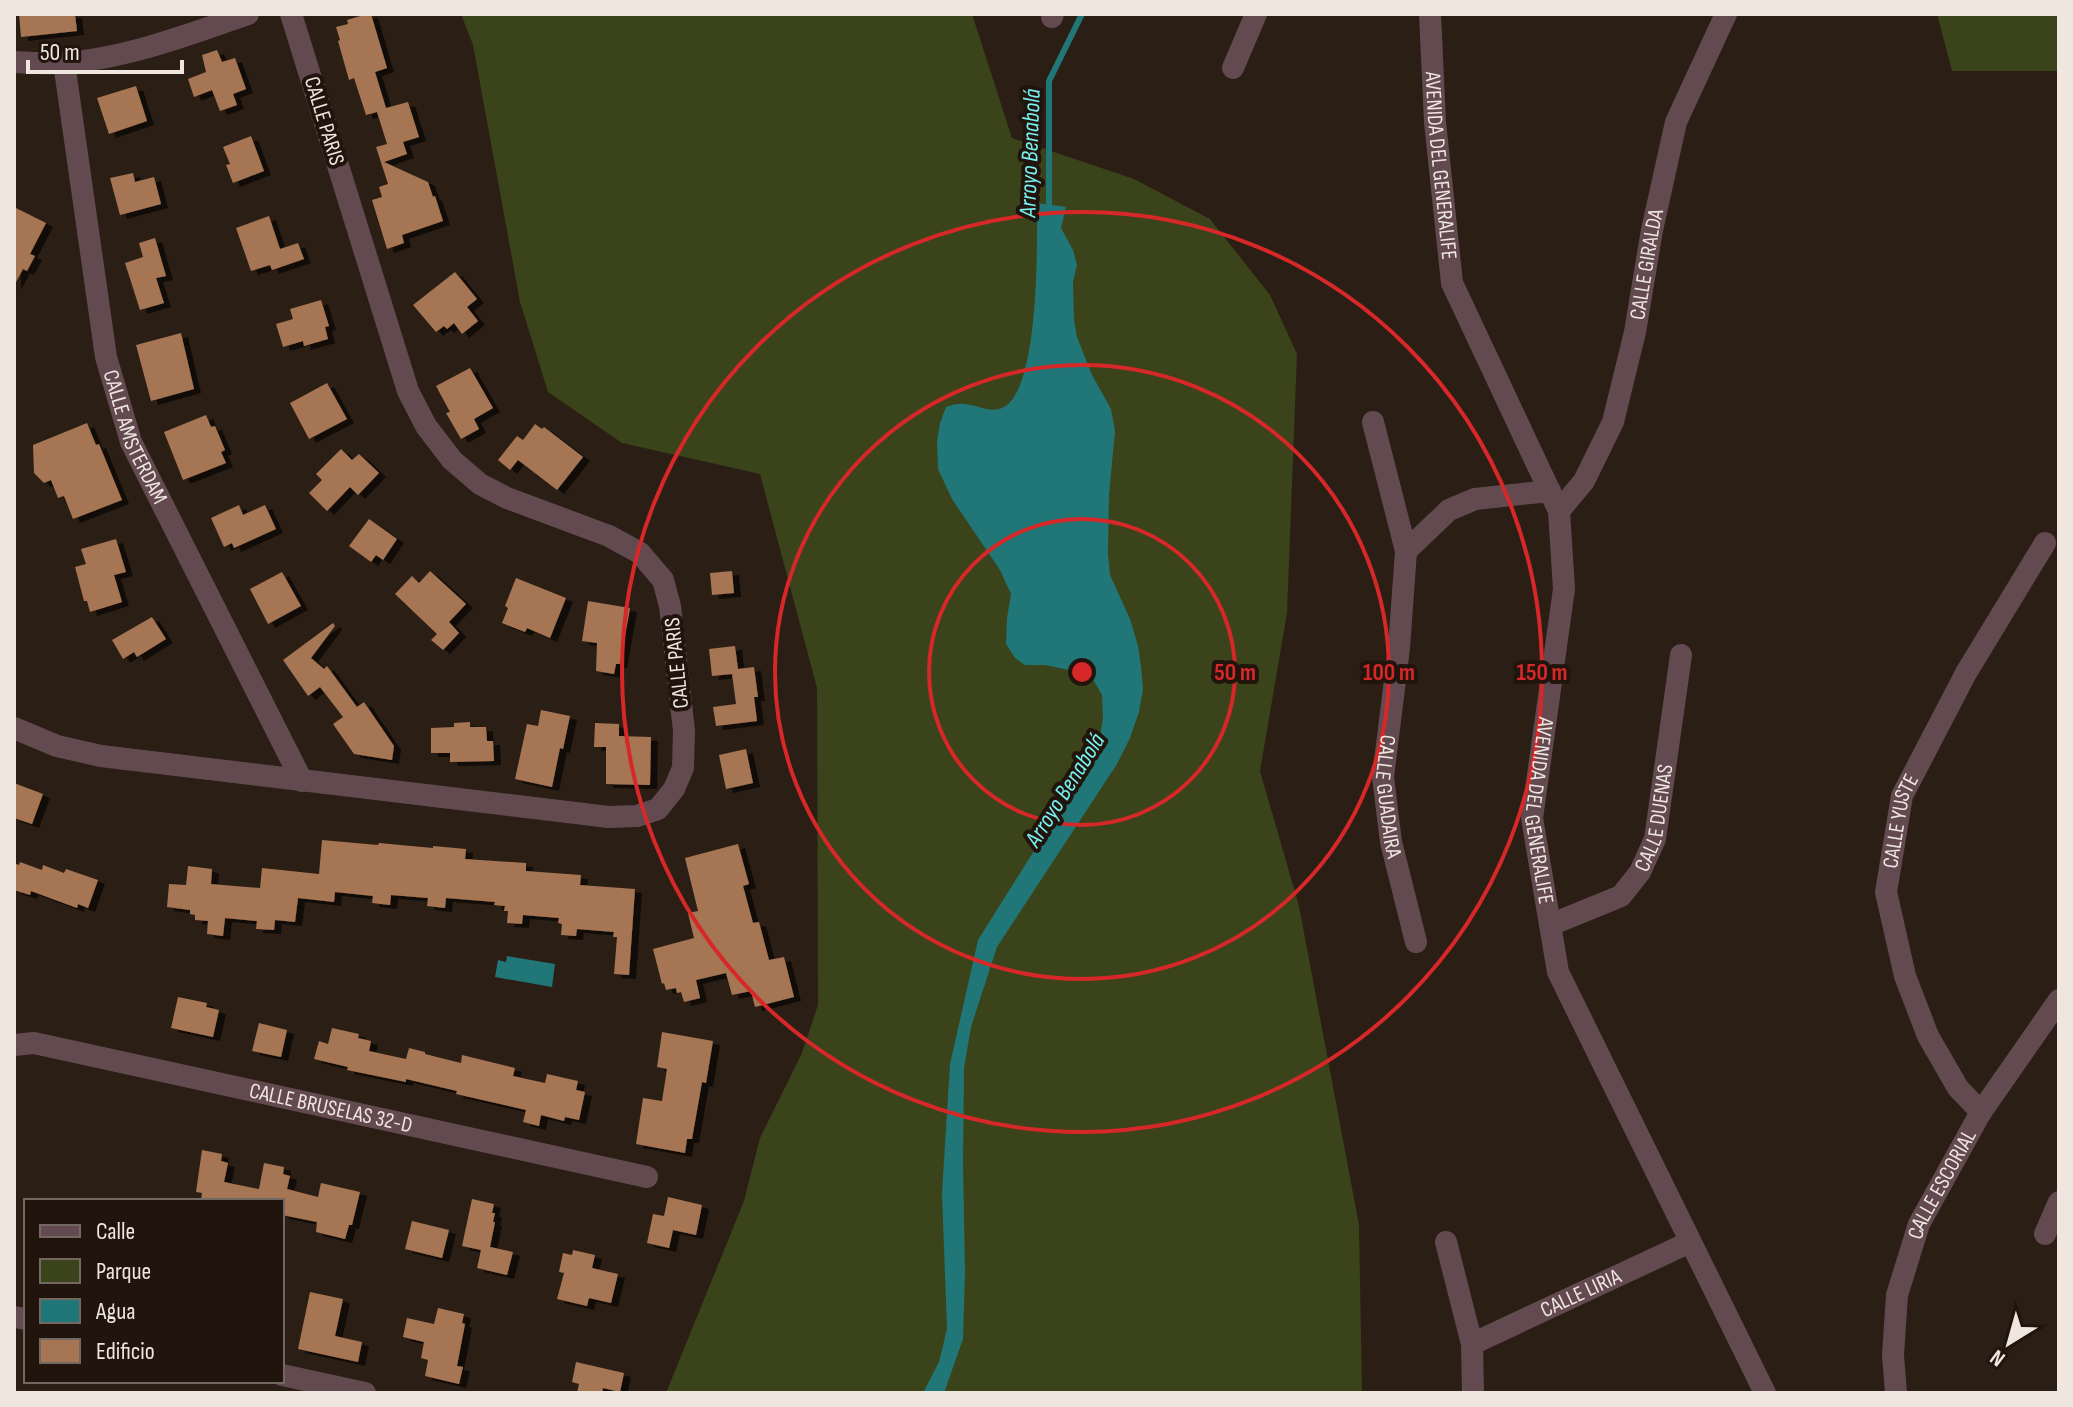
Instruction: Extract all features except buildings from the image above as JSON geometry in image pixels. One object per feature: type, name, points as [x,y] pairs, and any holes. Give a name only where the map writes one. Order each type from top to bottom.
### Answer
[{"type":"street","points":[[14,62],[64,63],[114,54],[172,40],[248,14]]},
{"type":"street","name":"CALLE PARIS","points":[[14,728],[57,746],[101,756],[609,817],[637,816],[658,809],[674,789],[683,768],[684,731],[670,606],[663,580],[640,553],[609,536],[507,498],[480,484],[452,460],[426,426],[408,391],[291,14]]},
{"type":"street","points":[[1233,68],[1256,14]]},
{"type":"street","name":"AVENIDA DEL GENERALIFE","points":[[1430,14],[1435,122],[1452,283],[1555,501],[1564,589],[1532,818],[1558,972],[1765,1393]]},
{"type":"street","name":"CALLE GIRALDA","points":[[1555,501],[1584,481],[1613,422],[1635,332],[1652,230],[1676,122],[1726,14]]},
{"type":"street","name":"CALLE AMSTERDAM","points":[[64,63],[106,357],[131,442],[302,781]]},
{"type":"street","name":"CALLE GUADAIRA","points":[[1373,422],[1406,551],[1399,648],[1383,777],[1391,842],[1416,942]]},
{"type":"street","points":[[1406,551],[1449,510],[1475,499],[1555,501]]},
{"type":"street","name":"CALLE YUSTE","points":[[1981,1112],[1958,1088],[1928,1036],[1905,976],[1886,892],[1902,796],[1966,673],[2045,543]]},
{"type":"street","name":"CALLE DUENAS","points":[[1550,925],[1621,896],[1640,872],[1655,839],[1681,655]]},
{"type":"street","name":"CALLE ESCORIAL","points":[[1896,1393],[1893,1355],[1897,1295],[1919,1224],[1981,1112],[2059,1000]]},
{"type":"street","name":"CALLE BRUSELAS 32-D","points":[[14,1045],[34,1043],[647,1177]]},
{"type":"street","points":[[2045,1234],[2059,1202]]},
{"type":"street","points":[[1446,1242],[1472,1344],[1473,1393]]},
{"type":"street","name":"CALLE LIRIA","points":[[1472,1344],[1690,1242]]},
{"type":"street","points":[[284,1375],[365,1393]]},
{"type":"green space","points":[[461,14],[972,14],[1012,138],[1134,179],[1210,219],[1270,295],[1297,354],[1287,613],[1260,771],[1299,906],[1359,1225],[1362,1393],[666,1393],[744,1201],[760,1138],[802,1053],[818,1005],[817,688],[760,474],[622,443],[548,392],[520,302],[473,45]]},
{"type":"green space","points":[[1937,14],[2059,14],[2059,71],[1952,71]]},
{"type":"water","points":[[1037,203],[1066,207],[1061,228],[1077,265],[1073,282],[1077,337],[1092,375],[1111,409],[1115,431],[1109,495],[1110,575],[1130,619],[1138,646],[1143,689],[1130,738],[1117,764],[997,947],[971,1027],[964,1068],[963,1339],[944,1393],[923,1393],[939,1362],[947,1329],[942,1193],[950,1064],[978,940],[1077,787],[1099,742],[1103,719],[1102,695],[1094,681],[1074,671],[1045,665],[1025,665],[1015,658],[1006,644],[1011,594],[1000,570],[952,499],[938,469],[937,441],[946,407],[963,404],[988,409],[1002,408],[1014,396],[1024,375],[1034,314]]},
{"type":"water","points":[[507,956],[555,964],[552,987],[495,977],[498,960],[506,962]]},
{"type":"waterway","name":"Arroyo Benabolá","points":[[1049,213],[1049,81],[1082,14]]}]
